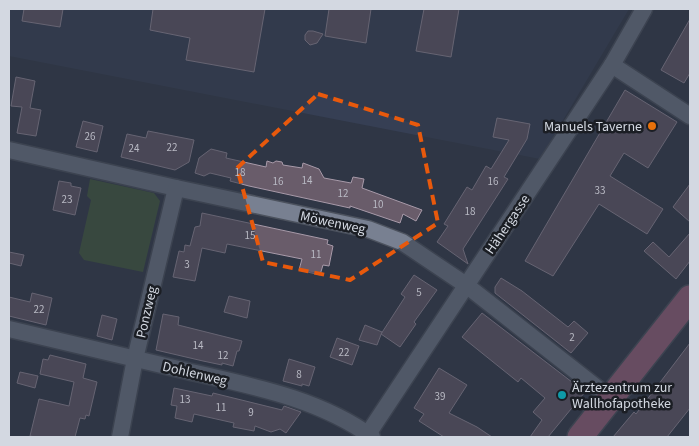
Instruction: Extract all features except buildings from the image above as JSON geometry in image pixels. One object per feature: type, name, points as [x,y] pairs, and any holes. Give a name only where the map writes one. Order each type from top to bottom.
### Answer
[{"type":"main road","points":[[580,437],[690,298]]},
{"type":"street","name":"Hähergasse","points":[[369,436],[612,65],[644,9]]},
{"type":"street","points":[[612,65],[690,116]]},
{"type":"street","name":"Möwenweg","points":[[9,150],[368,229],[402,242],[466,286],[610,398]]},
{"type":"street","name":"Ponzweg","points":[[120,437],[135,359],[176,188]]},
{"type":"street","name":"Dohlenweg","points":[[9,330],[277,392],[325,410],[369,436]]},
{"type":"highlighted area","points":[[318,94],[418,125],[438,223],[350,280],[263,262],[237,168]]},
{"type":"shaded area","points":[[9,9],[629,9],[540,159],[9,56]]},
{"type":"green space","points":[[90,179],[154,193],[160,201],[143,272],[84,260],[79,253],[91,200],[87,196]]},
{"type":"place","name":"Manuels Taverne","points":[[652,126]]},
{"type":"place","name":"Ärztezentrum zur Wallhofapotheke","points":[[562,395]]}]
